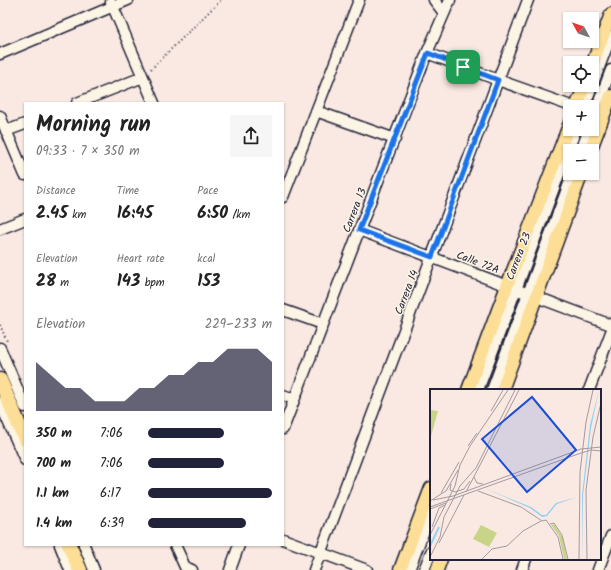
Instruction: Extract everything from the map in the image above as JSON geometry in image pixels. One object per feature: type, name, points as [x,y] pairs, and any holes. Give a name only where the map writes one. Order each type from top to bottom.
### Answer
[{"type":"highway","points":[[0,380],[24,437]]},
{"type":"highway","points":[[69,546],[80,570]]},
{"type":"main road","points":[[595,56],[611,14]]},
{"type":"main road","points":[[593,144],[611,96]]},
{"type":"main road","name":"Carrera 23","points":[[468,389],[511,287],[565,136]]},
{"type":"main road","points":[[502,389],[532,295],[579,180]]},
{"type":"main road","points":[[400,570],[430,491]]},
{"type":"main road","points":[[436,570],[440,560]]},
{"type":"street","points":[[0,54],[111,3],[128,0]]},
{"type":"street","points":[[284,194],[359,0]]},
{"type":"street","points":[[434,0],[444,13]]},
{"type":"street","name":"Carrera 13","points":[[284,426],[394,139],[450,0]]},
{"type":"street","name":"Carrera 14","points":[[314,570],[528,0]]},
{"type":"street","points":[[111,3],[154,102]]},
{"type":"street","points":[[587,100],[611,36]]},
{"type":"street","points":[[428,53],[563,103]]},
{"type":"street","points":[[599,102],[611,70]]},
{"type":"street","points":[[80,102],[143,77]]},
{"type":"street","points":[[316,111],[394,139]]},
{"type":"street","points":[[0,116],[24,174]]},
{"type":"street","points":[[6,131],[24,124]]},
{"type":"street","points":[[478,389],[511,287],[573,136]]},
{"type":"street","points":[[492,389],[532,295],[571,180]]},
{"type":"street","points":[[0,229],[24,219]]},
{"type":"street","name":"Calle 72A","points":[[359,230],[611,325]]},
{"type":"street","points":[[284,310],[323,324]]},
{"type":"street","points":[[589,389],[611,332]]},
{"type":"street","points":[[0,348],[24,405]]},
{"type":"street","points":[[284,395],[294,399]]},
{"type":"street","points":[[0,403],[24,458]]},
{"type":"street","points":[[409,570],[430,515]]},
{"type":"street","points":[[598,570],[611,536]]},
{"type":"street","points":[[284,539],[367,570]]},
{"type":"street","points":[[60,546],[70,570]]},
{"type":"street","points":[[84,546],[94,570]]},
{"type":"street","points":[[175,546],[185,567],[192,570]]},
{"type":"street","points":[[230,570],[240,546]]},
{"type":"street","points":[[424,570],[430,555]]},
{"type":"street","points":[[522,570],[526,560]]},
{"type":"path","points":[[143,77],[221,0]]},
{"type":"route","points":[[428,53],[463,67],[498,80],[432,257],[359,230],[428,53]]}]
